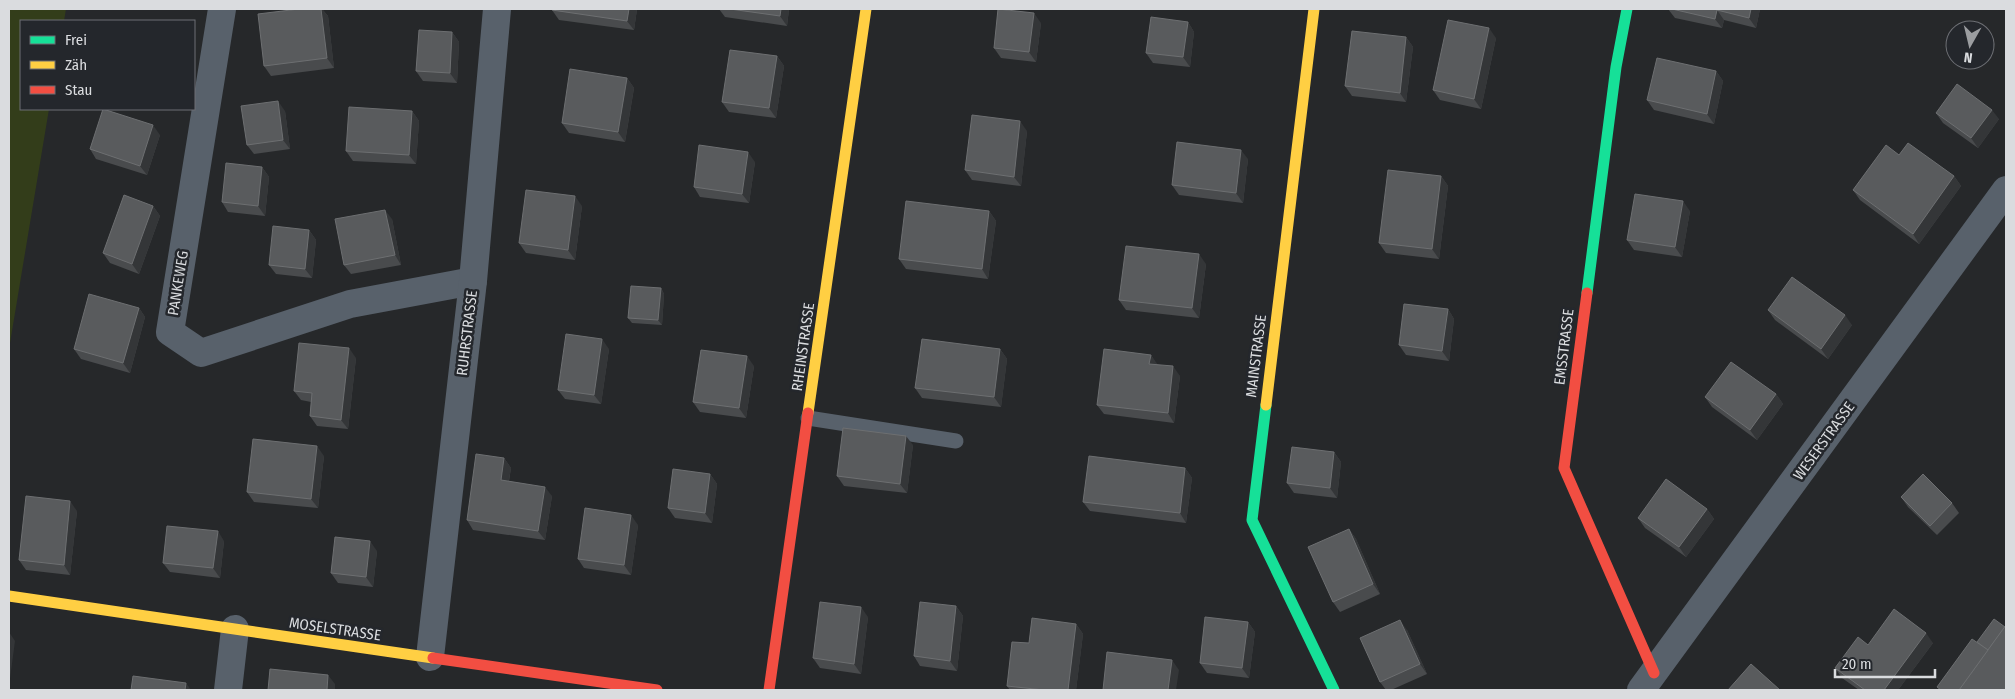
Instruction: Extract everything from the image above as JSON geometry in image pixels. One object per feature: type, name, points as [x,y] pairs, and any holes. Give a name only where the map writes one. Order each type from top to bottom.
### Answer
[{"type":"street","name":"PANKEWEG","points":[[222,9],[170,332],[202,353],[350,304],[473,281]]},
{"type":"street","name":"RUHRSTRASSE","points":[[430,657],[473,281],[497,9]]},
{"type":"street","name":"RHEINSTRASSE","points":[[770,690],[866,9]]},
{"type":"street","name":"MAINSTRASSE","points":[[1314,9],[1252,520],[1334,690]]},
{"type":"street","name":"EMSSTRASSE","points":[[1627,9],[1615,77],[1564,468],[1647,682]]},
{"type":"street","name":"WESERSTRASSE","points":[[1647,682],[2006,190]]},
{"type":"street","name":"MOSELSTRASSE","points":[[9,596],[430,657],[579,685],[657,690]]},
{"type":"street","points":[[228,690],[235,629]]},
{"type":"lane","points":[[808,418],[956,441]]},
{"type":"green space","points":[[9,9],[66,9],[64,20],[20,20],[20,110],[49,110],[9,349]]},
{"type":"building","points":[[299,9],[321,9],[327,58],[264,66],[258,14]]},
{"type":"building","points":[[552,9],[629,9],[627,21]]},
{"type":"building","points":[[730,9],[781,9],[780,16]]},
{"type":"building","points":[[998,9],[1034,13],[1029,52],[994,48]]},
{"type":"building","points":[[1672,9],[1751,9],[1749,18],[1717,10],[1715,19]]},
{"type":"building","points":[[1151,17],[1188,22],[1183,57],[1146,53]]},
{"type":"building","points":[[1448,20],[1489,28],[1474,99],[1433,90]]},
{"type":"building","points":[[419,30],[452,32],[450,73],[416,71]]},
{"type":"building","points":[[1352,31],[1406,37],[1400,93],[1345,86]]},
{"type":"building","points":[[730,50],[777,56],[769,108],[722,102]]},
{"type":"building","points":[[1657,58],[1716,71],[1707,114],[1647,100]]},
{"type":"building","points":[[570,69],[627,78],[618,132],[562,123]]},
{"type":"building","points":[[1957,84],[1992,110],[1971,138],[1936,113]]},
{"type":"building","points":[[278,101],[283,140],[247,145],[241,106]]},
{"type":"building","points":[[349,107],[412,111],[409,155],[346,151]]},
{"type":"building","points":[[103,110],[153,125],[140,166],[90,149]]},
{"type":"building","points":[[972,115],[1020,121],[1014,177],[965,170]]},
{"type":"building","points":[[1177,142],[1241,150],[1236,193],[1172,185]]},
{"type":"building","points":[[1908,143],[1954,176],[1913,234],[1853,190],[1886,145],[1899,155]]},
{"type":"building","points":[[699,145],[748,152],[742,194],[694,187]]},
{"type":"building","points":[[226,163],[262,167],[258,206],[222,202]]},
{"type":"building","points":[[1388,170],[1441,176],[1432,249],[1379,243]]},
{"type":"building","points":[[526,190],[575,196],[568,250],[519,243]]},
{"type":"building","points":[[1635,194],[1683,201],[1675,247],[1627,240]]},
{"type":"building","points":[[124,195],[153,206],[132,264],[103,253]]},
{"type":"building","points":[[906,201],[989,211],[982,269],[899,259]]},
{"type":"building","points":[[385,210],[395,255],[344,265],[335,219]]},
{"type":"building","points":[[273,226],[309,230],[305,269],[269,265]]},
{"type":"building","points":[[1126,246],[1199,254],[1192,308],[1119,300]]},
{"type":"building","points":[[1792,277],[1845,315],[1821,349],[1768,310]]},
{"type":"building","points":[[631,286],[661,288],[658,320],[628,318]]},
{"type":"building","points":[[89,294],[139,308],[123,363],[74,349]]},
{"type":"building","points":[[1404,304],[1448,309],[1442,351],[1399,345]]},
{"type":"building","points":[[566,334],[602,339],[594,395],[558,390]]},
{"type":"building","points":[[922,339],[1000,349],[994,397],[915,388]]},
{"type":"building","points":[[299,343],[349,348],[341,420],[310,416],[312,393],[294,391]]},
{"type":"building","points":[[1104,349],[1151,355],[1149,364],[1173,366],[1168,413],[1097,405]]},
{"type":"building","points":[[701,350],[747,356],[739,408],[693,402]]},
{"type":"building","points":[[1731,362],[1776,394],[1750,430],[1705,397]]},
{"type":"building","points":[[843,428],[906,436],[900,484],[837,476]]},
{"type":"building","points":[[253,439],[317,446],[311,499],[247,492]]},
{"type":"building","points":[[1292,447],[1334,452],[1330,488],[1287,483]]},
{"type":"building","points":[[476,454],[504,458],[501,480],[545,487],[538,531],[467,520]]},
{"type":"building","points":[[1089,456],[1185,468],[1180,513],[1083,502]]},
{"type":"building","points":[[673,469],[710,474],[705,513],[668,508]]},
{"type":"building","points":[[1923,474],[1952,503],[1930,526],[1901,497]]},
{"type":"building","points":[[1666,479],[1707,509],[1679,547],[1638,518]]},
{"type":"building","points":[[26,496],[70,501],[64,565],[19,560]]},
{"type":"building","points":[[585,508],[631,515],[624,565],[578,559]]},
{"type":"building","points":[[167,526],[218,531],[213,568],[163,563]]},
{"type":"building","points":[[1349,529],[1373,584],[1333,602],[1308,547]]},
{"type":"building","points":[[335,537],[370,541],[366,577],[331,573]]},
{"type":"building","points":[[820,602],[861,607],[854,664],[813,658]]},
{"type":"building","points":[[920,602],[956,606],[950,661],[914,656]]},
{"type":"building","points":[[1894,609],[1926,633],[1884,690],[1865,690],[1835,668],[1858,637],[1868,645]]},
{"type":"building","points":[[1205,617],[1248,622],[1242,668],[1200,663]]},
{"type":"building","points":[[1032,618],[1076,624],[1068,690],[1044,690],[1007,686],[1012,642],[1029,643]]},
{"type":"building","points":[[1994,619],[2005,627],[1988,650],[1977,642]]},
{"type":"building","points":[[1400,620],[1420,664],[1380,682],[1360,638]]},
{"type":"building","points":[[2006,625],[2006,690],[1959,690]]},
{"type":"building","points":[[1972,639],[1988,650],[1959,690],[1941,690],[1937,687]]},
{"type":"building","points":[[1107,652],[1172,660],[1168,690],[1103,690]]},
{"type":"building","points":[[1751,664],[1780,690],[1728,690]]},
{"type":"building","points":[[270,669],[328,675],[327,690],[268,690]]},
{"type":"building","points":[[133,676],[186,683],[185,690],[131,690]]},
{"type":"traffic: fast","points":[[1587,293],[1616,67],[1627,9]]},
{"type":"traffic: fast","points":[[1266,405],[1252,520],[1334,690]]},
{"type":"traffic: slow","points":[[808,413],[866,9]]},
{"type":"traffic: slow","points":[[1266,405],[1314,9]]},
{"type":"traffic: slow","points":[[9,596],[433,658]]},
{"type":"traffic: jam","points":[[1587,293],[1564,468],[1654,673]]},
{"type":"traffic: jam","points":[[769,690],[808,413]]},
{"type":"traffic: jam","points":[[433,658],[657,690]]}]
